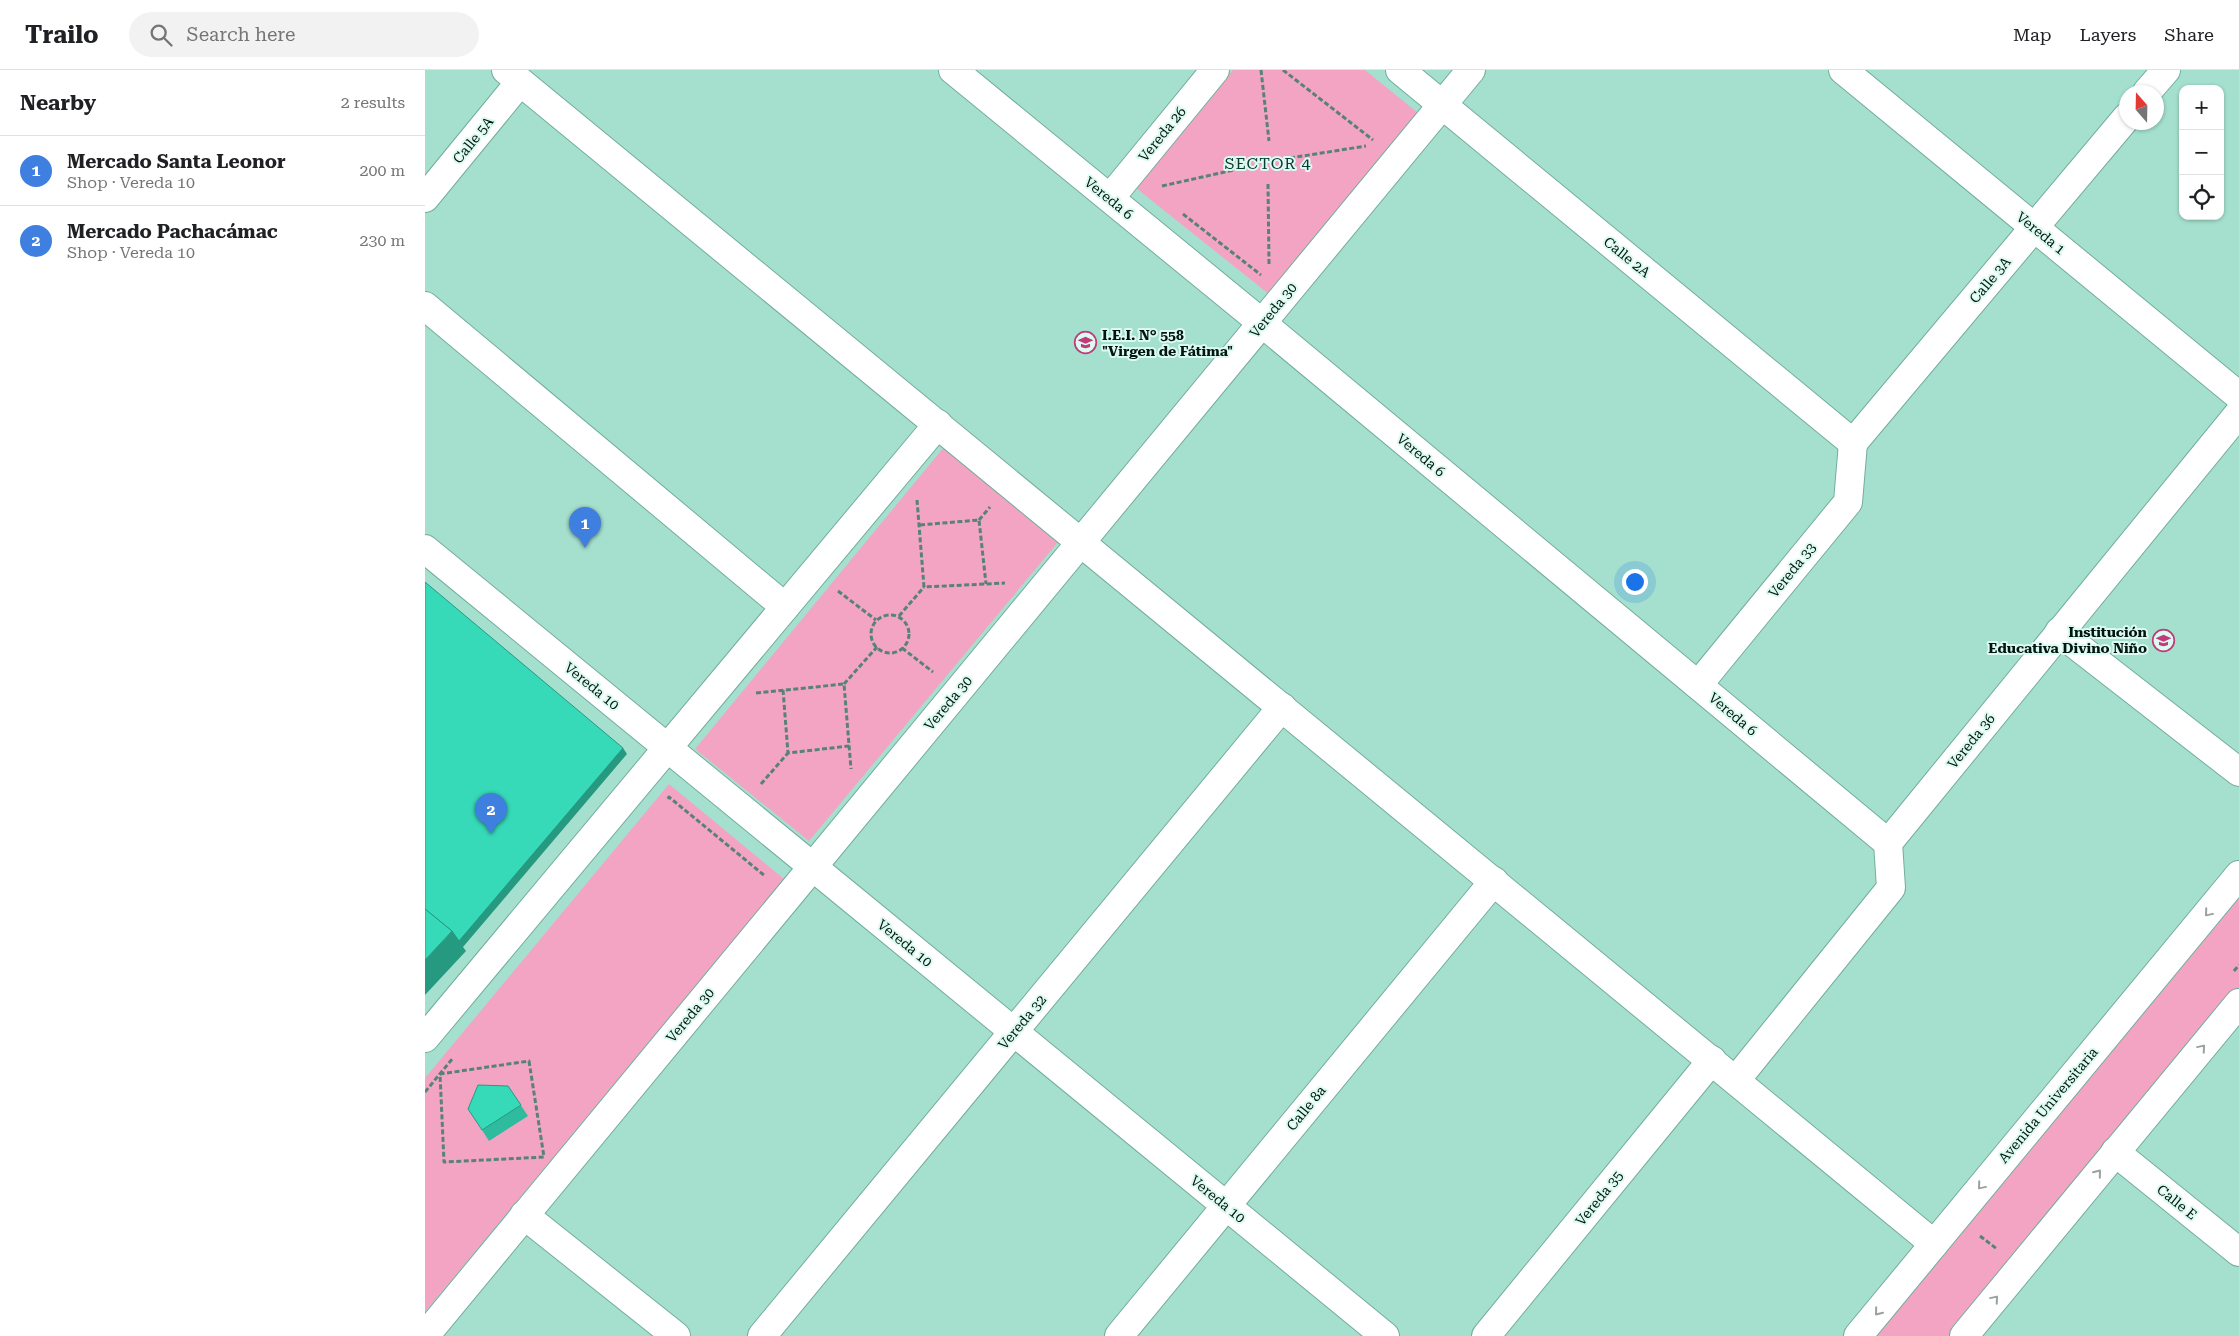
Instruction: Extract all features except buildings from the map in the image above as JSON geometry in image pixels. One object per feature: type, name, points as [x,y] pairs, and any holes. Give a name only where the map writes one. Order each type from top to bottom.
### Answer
[{"type":"street","name":"Vereda 6","points":[[953,70],[1262,323],[1888,843]]},
{"type":"street","name":"Vereda 26","points":[[1110,198],[1215,70]]},
{"type":"street","name":"Calle 2A","points":[[1400,70],[1853,443]]},
{"type":"street","name":"Vereda 30","points":[[425,1336],[1471,70]]},
{"type":"street","name":"Vereda 1","points":[[1843,70],[2239,396]]},
{"type":"street","points":[[2153,85],[2166,70]]},
{"type":"street","points":[[513,76],[1283,707],[1933,1244]]},
{"type":"street","name":"Calle 5A","points":[[425,198],[513,76]]},
{"type":"street","name":"Calle 3A","points":[[1853,443],[2119,126]]},
{"type":"street","points":[[425,306],[785,607]]},
{"type":"street","name":"Vereda 36","points":[[1888,843],[2239,413]]},
{"type":"street","points":[[425,1038],[938,424]]},
{"type":"street","name":"Vereda 33","points":[[1698,685],[1848,502],[1853,443]]},
{"type":"street","name":"Vereda 10","points":[[425,549],[1385,1336]]},
{"type":"street","points":[[2059,632],[2239,772]]},
{"type":"street","name":"Vereda 32","points":[[762,1336],[1283,707]]},
{"type":"street","points":[[1735,1080],[1891,888],[1888,843]]},
{"type":"street","name":"Avenida Universitaria","points":[[1858,1336],[2239,875]]},
{"type":"street","name":"Calle 8a","points":[[1119,1336],[1494,881]]},
{"type":"street","points":[[1964,1336],[2239,1003]]},
{"type":"street","name":"Vereda 35","points":[[1486,1336],[1712,1060]]},
{"type":"street","name":"Calle E","points":[[2115,1152],[2239,1252]]},
{"type":"street","points":[[525,1215],[676,1336]]},
{"type":"path","points":[[1261,70],[1269,141]]},
{"type":"path","points":[[1283,70],[1378,144],[1290,158]]},
{"type":"path","points":[[1160,186],[1247,167]]},
{"type":"path","points":[[1268,184],[1269,272]]},
{"type":"path","points":[[1180,212],[1261,276]]},
{"type":"path","points":[[899,616],[924,587],[917,494],[911,501]]},
{"type":"path","points":[[920,524],[979,520],[986,584]]},
{"type":"path","points":[[830,597],[843,582]]},
{"type":"path","points":[[924,587],[1009,583]]},
{"type":"path","points":[[837,590],[876,620]]},
{"type":"path","points":[[887,615],[899,616],[904,620],[909,632],[906,643],[902,648],[891,653],[884,652],[873,644],[870,632],[876,620],[887,615]]},
{"type":"path","points":[[756,686],[750,694],[844,684],[877,648]]},
{"type":"path","points":[[902,648],[938,676]]},
{"type":"path","points":[[844,684],[851,770]]},
{"type":"path","points":[[783,690],[788,753]]},
{"type":"path","points":[[760,785],[788,753],[849,746]]},
{"type":"path","points":[[753,779],[767,791]]},
{"type":"path","points":[[663,805],[669,797],[772,881]]},
{"type":"path","points":[[425,1092],[459,1051]]},
{"type":"path","points":[[440,1074],[529,1061],[544,1157]]},
{"type":"path","points":[[440,1074],[444,1162],[544,1157]]},
{"type":"path","points":[[538,1164],[551,1149]]},
{"type":"path","points":[[1956,1217],[2021,1267]]},
{"type":"shaded area","points":[[1233,70],[1365,70],[1418,113],[1270,295],[1136,188]]},
{"type":"shaded area","points":[[944,447],[1059,541],[809,841],[695,749]]},
{"type":"shaded area","points":[[669,784],[784,879],[425,1312],[425,1078]]},
{"type":"shaded area","points":[[2239,898],[2239,988],[1953,1336],[1876,1336]]},
{"type":"place","name":"I.E.I. N° 558 \"Virgen de Fátima\"","points":[[1086,343]]},
{"type":"place","name":"Mercado Santa Leonor","points":[[585,548]]},
{"type":"place","name":"Institución Educativa Divino Niño","points":[[2163,640]]},
{"type":"place","name":"Mercado Pachacámac","points":[[491,834]]},
{"type":"district","name":"SECTOR 4","points":[[1268,163]]}]
